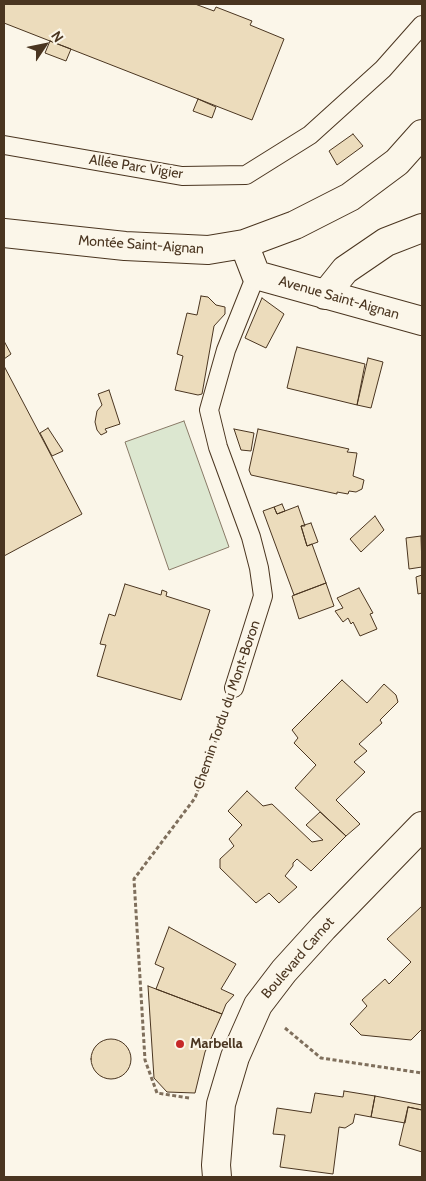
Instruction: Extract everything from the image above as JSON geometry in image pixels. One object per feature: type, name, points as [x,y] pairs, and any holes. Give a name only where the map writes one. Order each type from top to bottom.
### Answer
[{"type":"street","name":"Montée Saint-Aignan","points":[[4,233],[125,246],[220,249],[244,244],[295,225],[350,197],[397,162],[422,134]]},
{"type":"street","points":[[325,295],[345,270],[386,242],[422,228]]},
{"type":"street","points":[[244,244],[256,275]]},
{"type":"street","name":"Avenue Saint-Aignan","points":[[256,275],[422,321]]},
{"type":"street","name":"Boulevard Carnot","points":[[217,1177],[216,1165],[221,1104],[235,1056],[258,1005],[284,971],[323,928],[422,826]]},
{"type":"lane","name":"Allée Parc Vigier","points":[[4,145],[182,176],[246,175],[310,135],[383,69],[422,24]]},
{"type":"lane","name":"Chemin Tordu du Mont-Boron","points":[[234,688],[263,596],[259,568],[251,537],[218,447],[209,410],[226,350],[256,275]]},
{"type":"path","name":"Chemin Tordu du Mont-Boron","points":[[221,1104],[157,1093],[146,1060],[134,879],[195,798],[234,688]]},
{"type":"path","points":[[258,1005],[321,1058],[422,1073]]},
{"type":"green space","points":[[184,421],[229,547],[169,570],[125,442]]},
{"type":"building","points":[[4,4],[195,4],[214,11],[216,7],[252,21],[250,25],[284,39],[252,120],[4,23]]},
{"type":"building","points":[[50,41],[71,49],[66,61],[45,53]]},
{"type":"building","points":[[198,99],[216,107],[212,118],[193,111]]},
{"type":"building","points":[[353,134],[363,146],[337,165],[329,151]]},
{"type":"building","points":[[201,296],[208,297],[216,305],[225,307],[225,314],[214,326],[202,394],[198,395],[175,390],[183,356],[177,354],[187,313],[197,315]]},
{"type":"building","points":[[262,298],[284,314],[266,348],[245,338]]},
{"type":"building","points":[[4,341],[11,354],[4,359]]},
{"type":"building","points":[[297,347],[365,364],[357,405],[287,388]]},
{"type":"building","points":[[368,358],[383,362],[371,408],[357,405]]},
{"type":"building","points":[[4,366],[82,514],[4,556]]},
{"type":"building","points":[[109,390],[120,424],[105,429],[107,432],[101,435],[97,430],[95,422],[97,411],[102,405],[98,394]]},
{"type":"building","points":[[48,428],[63,451],[52,456],[40,433]]},
{"type":"building","points":[[234,429],[254,433],[251,451],[241,450]]},
{"type":"building","points":[[258,429],[349,449],[347,452],[357,453],[353,476],[364,480],[362,489],[356,492],[349,491],[348,494],[337,492],[337,494],[251,475],[249,470]]},
{"type":"building","points":[[282,504],[285,511],[277,514],[274,507]]},
{"type":"building","points":[[298,506],[305,526],[301,526],[307,546],[312,544],[326,583],[294,595],[263,511],[274,507],[277,514]]},
{"type":"building","points":[[375,516],[384,530],[361,552],[350,539]]},
{"type":"building","points":[[311,523],[318,542],[307,546],[301,526]]},
{"type":"building","points":[[421,536],[422,567],[409,569],[406,538]]},
{"type":"building","points":[[422,575],[422,593],[418,594],[416,577]]},
{"type":"building","points":[[326,583],[334,606],[299,619],[292,596]]},
{"type":"building","points":[[125,584],[161,595],[162,590],[167,592],[166,596],[210,610],[181,700],[97,676],[106,645],[100,644],[109,614],[115,616]]},
{"type":"building","points":[[359,588],[373,613],[370,614],[377,629],[360,636],[353,622],[351,624],[348,618],[343,622],[335,611],[343,608],[337,598]]},
{"type":"building","points":[[342,680],[367,703],[384,684],[396,695],[398,702],[380,720],[382,723],[359,744],[367,751],[354,762],[365,772],[336,800],[360,824],[346,836],[295,788],[316,765],[294,743],[298,738],[292,730]]},
{"type":"building","points":[[247,791],[263,806],[272,804],[312,842],[323,840],[306,825],[320,812],[346,836],[311,871],[297,859],[293,863],[293,866],[285,876],[297,887],[279,903],[269,893],[256,903],[220,868],[220,859],[234,846],[229,839],[242,825],[228,811]]},
{"type":"building","points":[[422,906],[422,1029],[411,1040],[361,1035],[350,1024],[367,1006],[362,1000],[385,979],[389,984],[411,962],[387,939]]},
{"type":"building","points":[[169,927],[236,964],[221,989],[234,995],[226,1004],[222,1014],[156,989],[164,968],[155,964]]},
{"type":"building","points":[[148,986],[222,1014],[205,1052],[195,1093],[167,1092],[154,1078]]},
{"type":"building","points":[[107,1039],[115,1039],[122,1042],[128,1048],[131,1059],[128,1070],[122,1076],[115,1079],[107,1079],[100,1076],[94,1070],[91,1063],[91,1055],[94,1048],[100,1042]]},
{"type":"building","points":[[344,1091],[375,1096],[371,1117],[355,1114],[353,1123],[345,1128],[339,1127],[333,1174],[280,1167],[285,1135],[273,1134],[277,1108],[311,1113],[315,1093],[343,1097]]},
{"type":"building","points":[[375,1096],[422,1105],[422,1110],[408,1107],[405,1123],[371,1117]]},
{"type":"building","points":[[408,1107],[422,1110],[422,1152],[399,1145]]},
{"type":"place","name":"Marbella","points":[[180,1044]]}]
